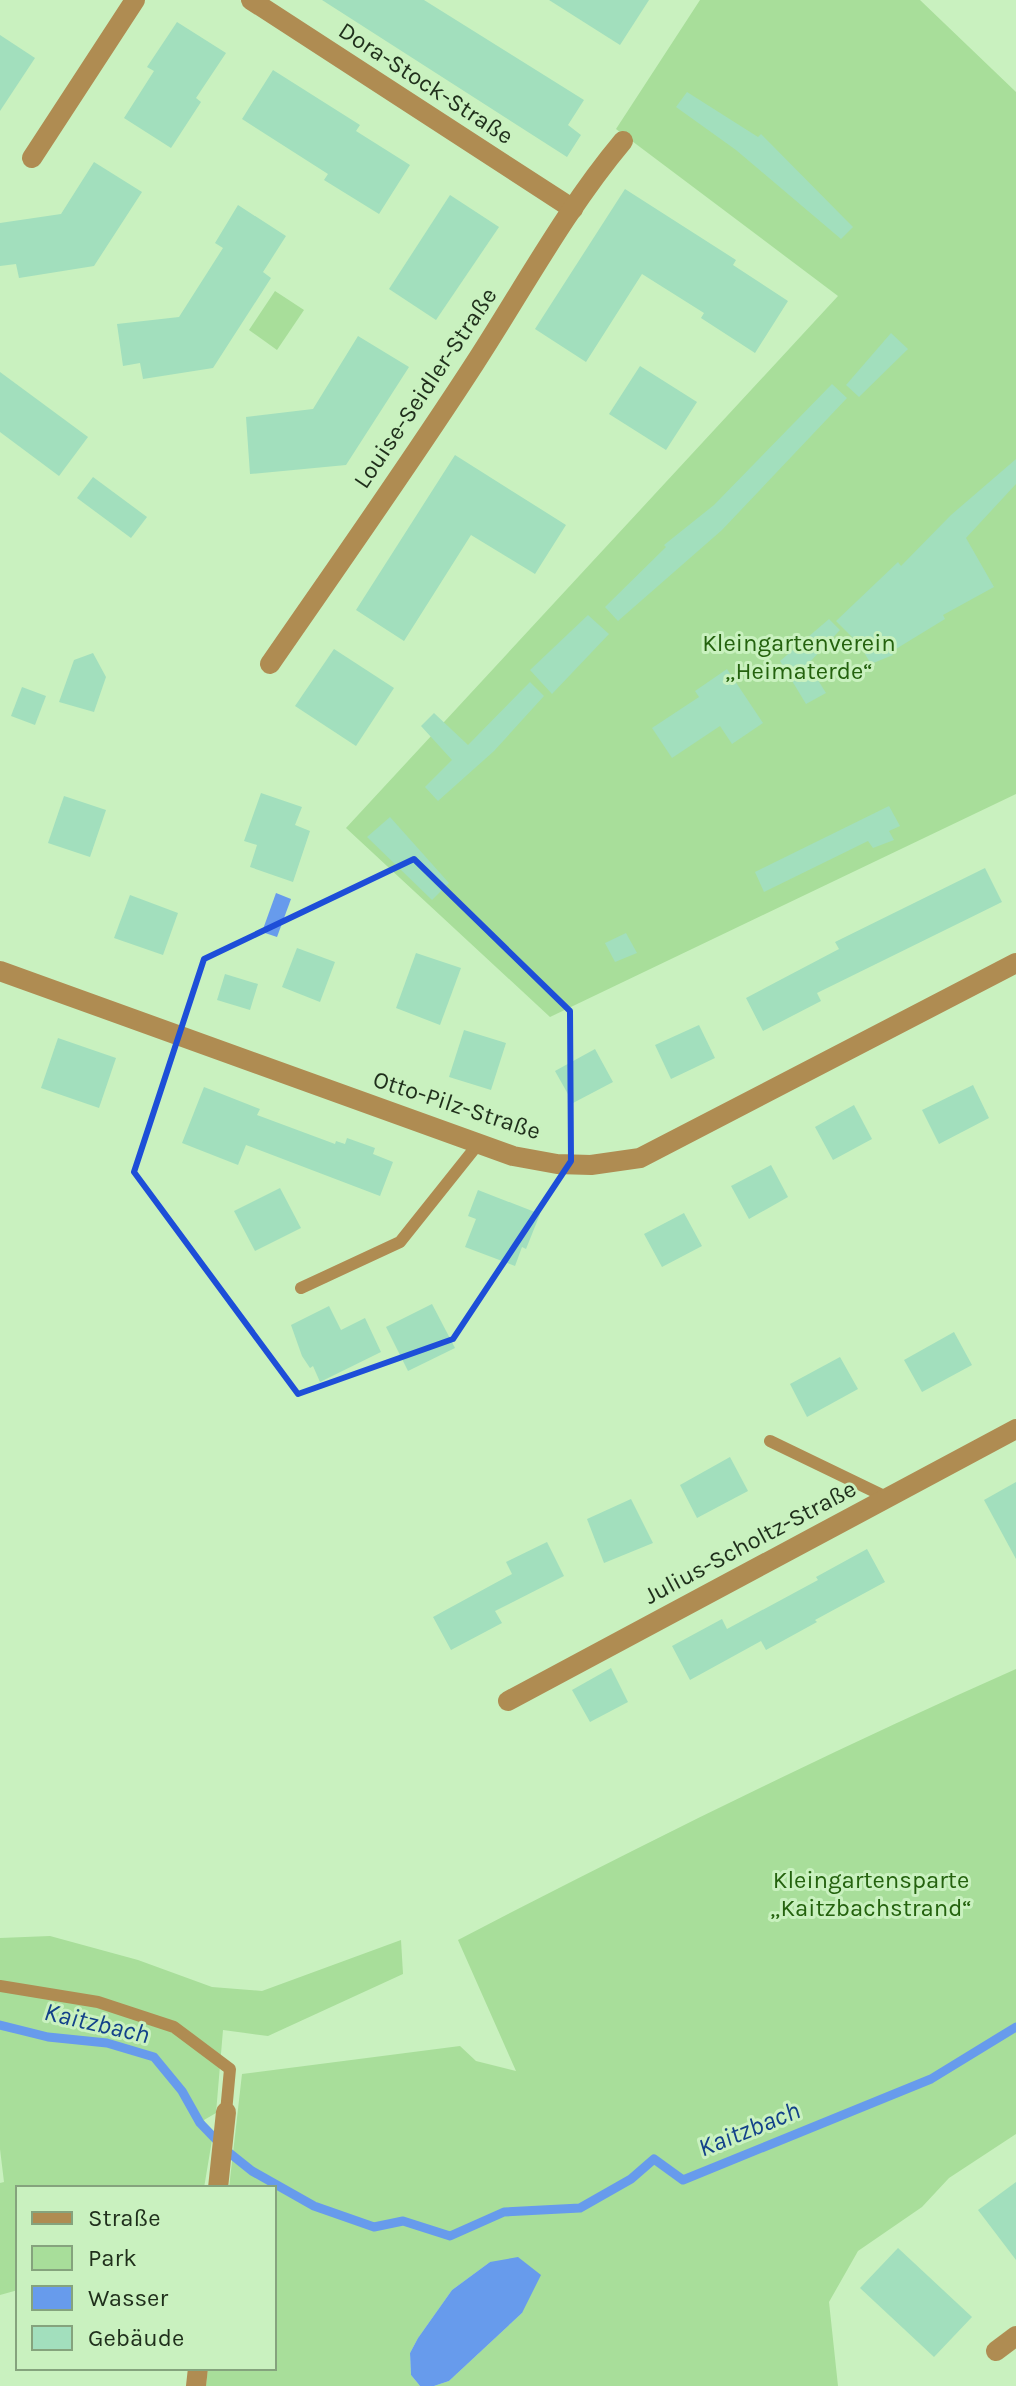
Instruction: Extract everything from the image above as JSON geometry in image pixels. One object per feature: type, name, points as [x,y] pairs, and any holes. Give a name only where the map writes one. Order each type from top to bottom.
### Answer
[{"type":"street","points":[[32,158],[135,0]]},
{"type":"street","name":"Dora-Stock-Straße","points":[[251,0],[573,209]]},
{"type":"street","name":"Louise-Seidler-Straße","points":[[270,664],[449,401],[573,209],[623,141]]},
{"type":"street","name":"Otto-Pilz-Straße","points":[[0,971],[513,1156],[557,1164],[591,1165],[640,1158],[1016,963]]},
{"type":"street","name":"Julius-Scholtz-Straße","points":[[508,1701],[1016,1429]]},
{"type":"street","points":[[218,2186],[226,2112]]},
{"type":"street","points":[[996,2351],[1016,2336]]},
{"type":"lane","points":[[301,1288],[400,1242],[479,1143]]},
{"type":"lane","points":[[770,1441],[888,1498]]},
{"type":"lane","points":[[0,1986],[98,2002],[174,2027],[230,2069],[226,2112]]},
{"type":"highlighted area","points":[[414,859],[570,1011],[571,1161],[453,1339],[298,1394],[134,1172],[204,959]]},
{"type":"green space","name":"Kleingartenverein „Heimaterde“","points":[[700,0],[920,0],[1016,92],[1016,794],[550,1017],[346,828],[838,296],[616,129]]},
{"type":"green space","points":[[275,291],[304,310],[277,350],[249,330]]},
{"type":"green space","name":"Kleingartensparte „Kaitzbachstrand“","points":[[1016,1669],[1016,2134],[949,2178],[922,2207],[858,2251],[829,2302],[838,2386],[434,2386],[449,2381],[522,2313],[490,2262],[452,2290],[418,2338],[410,2353],[411,2375],[420,2386],[206,2386],[208,2370],[276,2370],[276,2186],[229,2186],[242,2074],[460,2046],[476,2061],[516,2071],[458,1940],[875,1733]]},
{"type":"green space","points":[[50,1936],[138,1960],[212,1987],[262,1991],[401,1940],[403,1974],[268,2036],[223,2030],[216,2113],[204,2120],[212,2140],[204,2186],[16,2186],[16,2291],[0,2295],[0,2183],[4,2182],[0,2149],[0,1938]]},
{"type":"water","points":[[276,893],[291,899],[277,937],[262,932]]},
{"type":"water","points":[[518,2257],[541,2275],[522,2313],[449,2381],[420,2386],[411,2375],[410,2353],[452,2290],[490,2262]]},
{"type":"building","points":[[322,0],[424,0],[584,100],[568,125],[581,135],[567,157]]},
{"type":"building","points":[[549,0],[649,0],[620,45]]},
{"type":"building","points":[[177,22],[226,53],[196,98],[201,102],[171,148],[124,118],[154,71],[147,67]]},
{"type":"building","points":[[0,35],[35,58],[0,111]]},
{"type":"building","points":[[273,70],[360,125],[356,131],[410,165],[379,214],[324,180],[328,174],[242,119]]},
{"type":"building","points":[[687,92],[758,137],[761,134],[853,227],[841,239],[736,150],[676,107]]},
{"type":"building","points":[[94,162],[142,192],[94,266],[19,278],[16,264],[0,266],[0,223],[61,214]]},
{"type":"building","points":[[625,189],[736,260],[733,265],[788,301],[755,353],[701,318],[704,313],[642,274],[586,362],[535,329]]},
{"type":"building","points":[[450,195],[499,227],[436,320],[389,289]]},
{"type":"building","points":[[238,205],[286,236],[263,272],[271,278],[213,368],[143,379],[140,363],[123,366],[117,324],[179,317],[223,248],[215,243]]},
{"type":"building","points":[[891,333],[908,349],[859,397],[846,385]]},
{"type":"building","points":[[358,336],[409,367],[346,465],[250,474],[246,417],[313,409]]},
{"type":"building","points":[[640,366],[697,402],[666,450],[609,414]]},
{"type":"building","points":[[0,372],[88,437],[59,476],[0,432]]},
{"type":"building","points":[[832,384],[847,398],[722,530],[618,621],[605,607],[666,547],[664,545],[714,505]]},
{"type":"building","points":[[455,455],[566,525],[535,574],[471,535],[404,641],[356,610]]},
{"type":"building","points":[[1016,459],[1016,484],[966,538],[994,587],[943,615],[945,619],[891,652],[893,655],[871,664],[859,644],[836,621],[898,562],[901,566],[951,515]]},
{"type":"building","points":[[93,477],[147,517],[131,538],[77,498]]},
{"type":"building","points":[[588,615],[609,634],[552,694],[530,670]]},
{"type":"building","points":[[829,619],[840,630],[808,664],[826,693],[806,704],[780,661]]},
{"type":"building","points":[[334,649],[394,688],[356,746],[295,706]]},
{"type":"building","points":[[93,653],[106,677],[94,712],[59,702],[74,660]]},
{"type":"building","points":[[727,669],[763,723],[732,744],[720,726],[672,758],[652,728],[699,697],[695,691]]},
{"type":"building","points":[[530,682],[544,696],[494,751],[438,801],[425,787],[452,760],[421,726],[434,713],[468,745]]},
{"type":"building","points":[[22,687],[46,696],[35,725],[11,716]]},
{"type":"building","points":[[261,793],[302,807],[295,825],[310,831],[293,882],[250,867],[257,845],[244,841]]},
{"type":"building","points":[[64,796],[106,810],[90,857],[48,843]]},
{"type":"building","points":[[889,806],[900,826],[889,831],[894,840],[873,848],[868,841],[764,892],[755,872]]},
{"type":"building","points":[[390,817],[449,883],[432,900],[367,837]]},
{"type":"building","points":[[985,868],[1002,902],[817,993],[821,1001],[763,1031],[746,998],[839,949],[835,942]]},
{"type":"building","points":[[130,895],[178,913],[163,955],[114,938]]},
{"type":"building","points":[[626,933],[637,953],[615,962],[605,943]]},
{"type":"building","points":[[297,948],[335,962],[320,1002],[282,987]]},
{"type":"building","points":[[416,953],[461,968],[440,1025],[396,1008]]},
{"type":"building","points":[[225,974],[258,984],[250,1010],[217,1000]]},
{"type":"building","points":[[699,1025],[715,1058],[671,1079],[655,1045]]},
{"type":"building","points":[[464,1030],[506,1043],[491,1090],[449,1077]]},
{"type":"building","points":[[58,1038],[116,1058],[99,1108],[41,1088]]},
{"type":"building","points":[[595,1049],[613,1082],[573,1103],[555,1071]]},
{"type":"building","points":[[973,1085],[989,1118],[939,1144],[922,1110]]},
{"type":"building","points":[[204,1087],[260,1109],[257,1115],[335,1144],[336,1141],[345,1144],[347,1138],[375,1148],[373,1154],[393,1162],[380,1196],[246,1145],[238,1165],[182,1143]]},
{"type":"building","points":[[854,1105],[872,1139],[833,1160],[815,1127]]},
{"type":"building","points":[[771,1165],[788,1197],[749,1219],[731,1186]]},
{"type":"building","points":[[280,1188],[301,1228],[255,1251],[234,1211]]},
{"type":"building","points":[[478,1190],[540,1214],[526,1249],[522,1247],[515,1266],[465,1247],[476,1219],[468,1216]]},
{"type":"building","points":[[684,1213],[702,1246],[662,1267],[644,1234]]},
{"type":"building","points":[[432,1304],[455,1348],[408,1371],[386,1327]]},
{"type":"building","points":[[329,1306],[341,1330],[365,1318],[381,1352],[320,1382],[313,1366],[310,1368],[302,1356],[291,1325]]},
{"type":"building","points":[[954,1332],[972,1365],[922,1392],[904,1360]]},
{"type":"building","points":[[840,1357],[858,1389],[807,1417],[790,1384]]},
{"type":"building","points":[[730,1457],[748,1491],[697,1518],[680,1485]]},
{"type":"building","points":[[1016,1482],[1016,1559],[984,1500]]},
{"type":"building","points":[[631,1499],[653,1543],[604,1563],[587,1519]]},
{"type":"building","points":[[547,1542],[564,1576],[495,1611],[502,1623],[451,1650],[433,1617],[512,1574],[506,1562]]},
{"type":"building","points":[[867,1549],[885,1582],[766,1650],[761,1641],[690,1680],[672,1646],[722,1619],[727,1629],[818,1580],[816,1577]]},
{"type":"building","points":[[611,1668],[628,1702],[590,1722],[572,1690]]},
{"type":"building","points":[[1016,2182],[1016,2260],[978,2210]]},
{"type":"building","points":[[898,2248],[972,2317],[934,2357],[860,2288]]},
{"type":"waterway","name":"Kaitzbach","points":[[0,2025],[48,2037],[107,2043],[154,2057],[182,2091],[200,2123],[252,2171],[314,2206],[374,2227],[403,2221],[450,2236],[504,2212],[580,2208],[631,2179],[654,2159],[683,2180],[931,2079],[1016,2027]]}]
